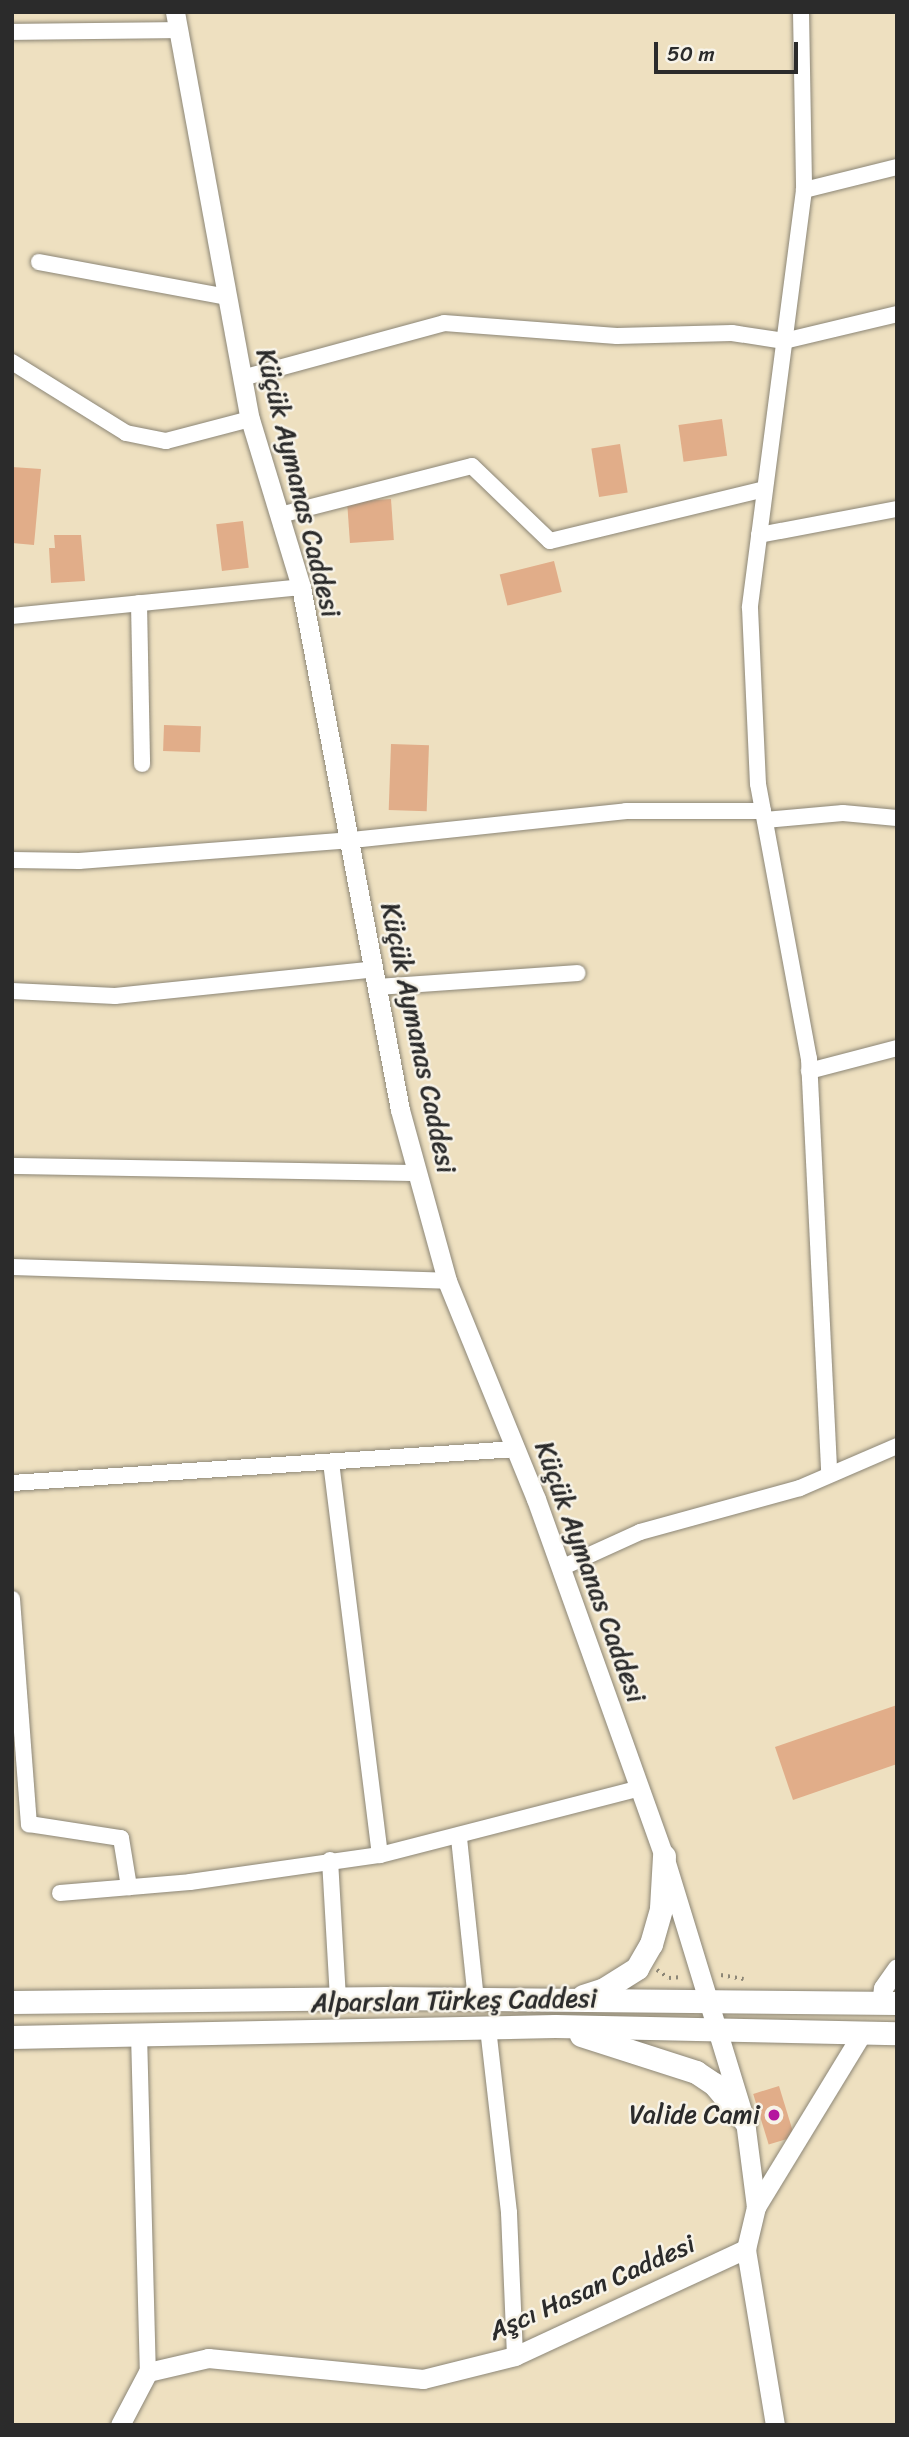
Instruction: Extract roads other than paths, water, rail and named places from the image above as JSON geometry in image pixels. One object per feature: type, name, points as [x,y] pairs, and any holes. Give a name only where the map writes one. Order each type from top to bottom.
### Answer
[{"type":"main road","points":[[572,1999],[604,1989],[637,1968],[651,1944],[661,1908],[664,1856]]},
{"type":"main road","name":"Alparslan Türkeş Caddesi","points":[[12,2002],[338,1998],[889,2004]]},
{"type":"main road","points":[[555,2026],[696,2072],[714,2084],[745,2122]]},
{"type":"main road","name":"Alparslan Türkeş Caddesi","points":[[12,2037],[555,2026],[897,2033]]},
{"type":"street","points":[[801,12],[804,190],[750,608],[764,815],[809,1071],[829,1473]]},
{"type":"street","points":[[12,32],[176,21]]},
{"type":"street","name":"Küçük Aymanas Caddesi","points":[[176,21],[250,419],[301,587],[352,840],[400,1110],[447,1281],[516,1449],[561,1568],[664,1856],[745,2122],[756,2207]]},
{"type":"street","points":[[804,190],[897,167]]},
{"type":"street","points":[[39,262],[227,298]]},
{"type":"street","points":[[242,379],[444,323],[617,336],[732,333],[784,341],[897,314]]},
{"type":"street","points":[[12,362],[126,433],[166,441],[250,419]]},
{"type":"street","points":[[280,515],[472,466],[550,541],[765,489]]},
{"type":"street","points":[[759,535],[897,509]]},
{"type":"street","points":[[12,617],[301,587]]},
{"type":"street","points":[[139,603],[142,764]]},
{"type":"street","points":[[12,860],[79,861],[352,840],[626,811],[764,815],[843,813],[897,818]]},
{"type":"street","points":[[12,991],[115,996],[376,978],[578,973]]},
{"type":"street","points":[[809,1071],[897,1048]]},
{"type":"street","points":[[12,1166],[418,1173]]},
{"type":"street","points":[[12,1268],[447,1281]]},
{"type":"street","points":[[561,1568],[640,1532],[800,1488],[829,1473],[897,1446]]},
{"type":"street","points":[[12,1483],[516,1449]]},
{"type":"street","points":[[331,1462],[380,1855]]},
{"type":"street","points":[[12,1599],[14,1674],[29,1824]]},
{"type":"street","points":[[61,1893],[380,1855],[459,1838],[641,1788]]},
{"type":"street","points":[[12,1820],[121,1838],[128,1887]]},
{"type":"street","points":[[459,1838],[476,1999]]},
{"type":"street","points":[[330,1860],[338,1998]]},
{"type":"street","points":[[889,2004],[883,1988],[897,1968]]},
{"type":"street","points":[[488,2028],[509,2213],[515,2356]]},
{"type":"street","points":[[775,2425],[746,2249],[756,2207],[863,2032]]},
{"type":"street","points":[[120,2425],[148,2372],[139,2034]]},
{"type":"street","name":"Aşcı Hasan Caddesi","points":[[148,2372],[208,2358],[423,2379],[515,2356],[746,2249]]},
{"type":"place","name":"Valide Cami","points":[[774,2115]]}]
